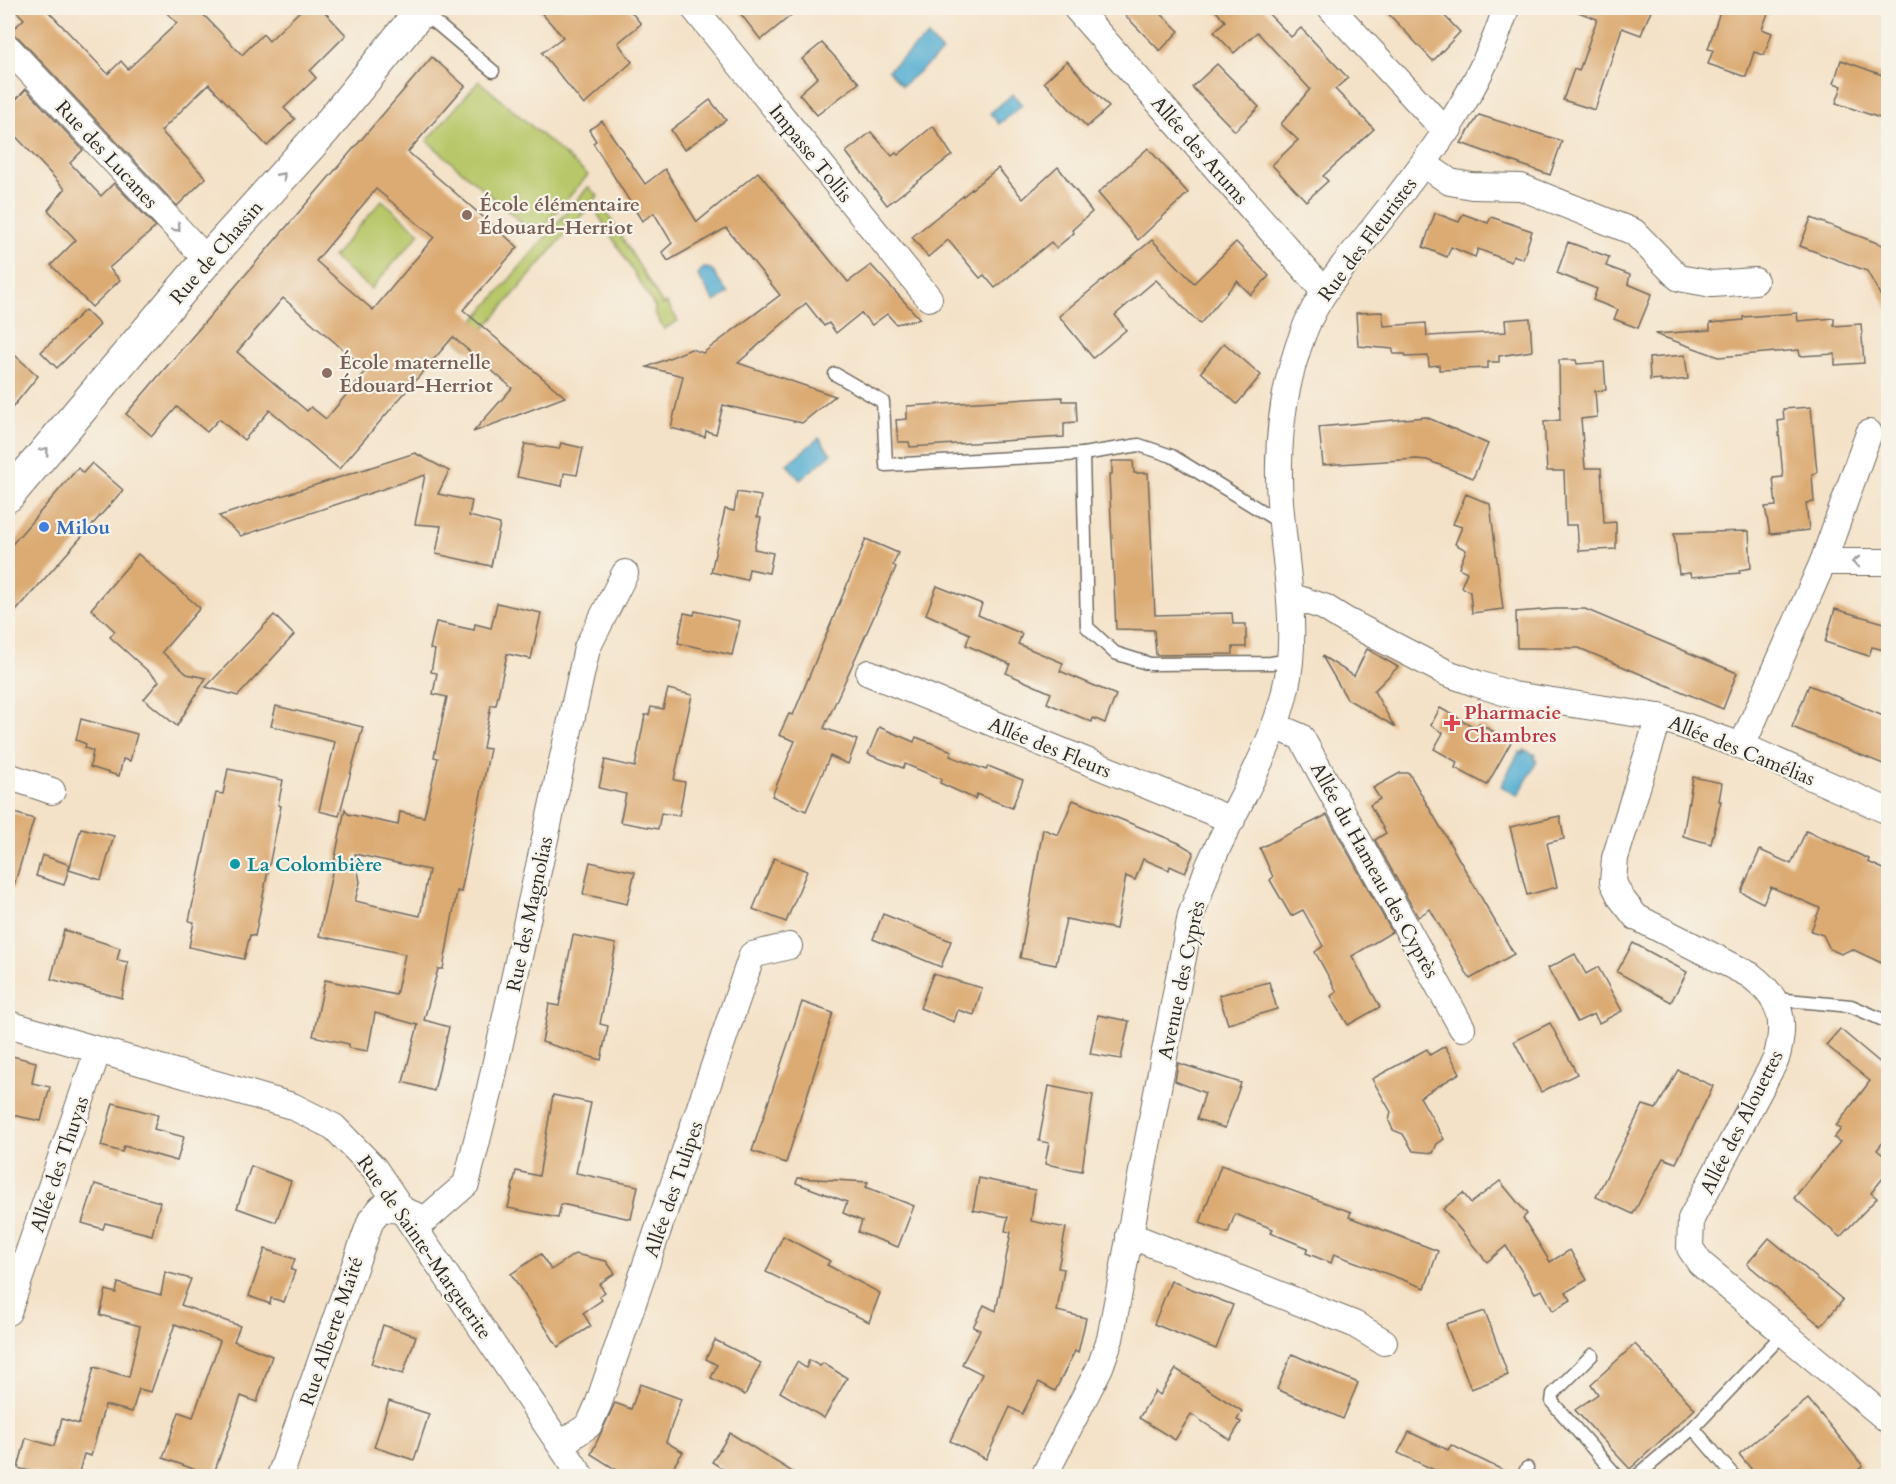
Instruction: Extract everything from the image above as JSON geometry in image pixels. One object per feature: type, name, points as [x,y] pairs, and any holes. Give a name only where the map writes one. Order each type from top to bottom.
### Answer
[{"type":"street","name":"Impasse Tollis","points":[[694,8],[929,298]]},
{"type":"street","name":"Allée des Arums","points":[[1077,8],[1324,291]]},
{"type":"street","points":[[1331,8],[1436,121],[1449,129]]},
{"type":"street","name":"Rue des Fleuristes","points":[[1290,596],[1279,466],[1282,412],[1290,373],[1305,329],[1324,291],[1449,129],[1488,58],[1506,8]]},
{"type":"street","name":"Rue de Chassin","points":[[8,496],[207,260],[325,129],[420,12]]},
{"type":"street","name":"Rue des Lucanes","points":[[8,48],[207,260]]},
{"type":"street","points":[[1424,164],[1450,182],[1472,186],[1521,188],[1634,232],[1679,278],[1712,284],[1755,281]]},
{"type":"street","points":[[1742,746],[1823,562],[1869,433]]},
{"type":"street","points":[[1823,562],[1888,562]]},
{"type":"street","name":"Rue des Magnolias","points":[[401,1210],[426,1219],[466,1184],[489,1093],[587,648],[625,573]]},
{"type":"street","name":"Avenue des Cyprès","points":[[1044,1476],[1100,1367],[1110,1339],[1191,915],[1208,869],[1275,726],[1284,696],[1290,660],[1290,596]]},
{"type":"street","name":"Allée des Camélias","points":[[1290,596],[1324,607],[1447,673],[1513,695],[1659,717],[1742,746],[1888,811]]},
{"type":"street","name":"Allée des Fleurs","points":[[869,673],[1232,820]]},
{"type":"street","points":[[1659,717],[1615,858],[1613,882],[1621,898],[1636,917],[1750,975],[1766,987],[1776,999]]},
{"type":"street","name":"Allée du Hameau des Cyprès","points":[[1275,726],[1301,737],[1462,1028]]},
{"type":"street","points":[[8,777],[52,791]]},
{"type":"street","name":"Allée des Tulipes","points":[[561,1444],[589,1425],[598,1405],[752,955],[789,946]]},
{"type":"street","name":"Allée des Alouettes","points":[[1776,999],[1782,1022],[1781,1042],[1776,1059],[1691,1219],[1690,1248],[1700,1263],[1888,1420]]},
{"type":"street","name":"Rue de Sainte-Marguerite","points":[[8,1024],[292,1106],[334,1127],[374,1168],[581,1476]]},
{"type":"street","name":"Allée des Thuyas","points":[[8,1312],[98,1050]]},
{"type":"street","name":"Rue Alberte Maïté","points":[[280,1476],[371,1220],[381,1208],[401,1210]]},
{"type":"street","points":[[1129,1235],[1354,1324],[1384,1342]]},
{"type":"lane","points":[[420,12],[436,22],[493,71]]},
{"type":"lane","points":[[835,374],[883,402],[886,465],[1083,454],[1139,445],[1172,456],[1283,524]]},
{"type":"lane","points":[[1083,454],[1087,627],[1115,653],[1150,664],[1271,663],[1290,660]]},
{"type":"lane","points":[[1776,999],[1851,1006],[1888,1022]]},
{"type":"lane","points":[[1636,1476],[1693,1428],[1783,1334]]},
{"type":"lane","points":[[1592,1355],[1553,1394],[1552,1402],[1617,1476]]},
{"type":"lane","points":[[1693,1428],[1734,1476]]},
{"type":"green space","points":[[479,81],[588,175],[536,235],[427,141]]},
{"type":"green space","points":[[588,187],[598,196],[467,349],[457,341]]},
{"type":"green space","points":[[382,200],[420,233],[371,289],[333,257]]},
{"type":"green space","points":[[602,205],[663,305],[667,303],[678,321],[664,329],[654,312],[656,309],[596,211]]},
{"type":"water","points":[[928,36],[942,52],[902,86],[888,70]]},
{"type":"water","points":[[1013,94],[1022,105],[999,124],[990,113]]},
{"type":"water","points":[[705,268],[711,269],[728,293],[715,302],[698,276]]},
{"type":"water","points":[[819,438],[831,454],[800,480],[787,464]]},
{"type":"water","points":[[1524,750],[1536,755],[1534,759],[1537,761],[1518,796],[1501,786],[1519,752],[1523,753]]},
{"type":"building","points":[[13,8],[45,8],[108,74],[121,61],[128,69],[177,23],[162,8],[197,8],[242,55],[263,34],[269,41],[303,8],[321,8],[346,35],[310,71],[316,78],[284,108],[295,119],[267,146],[209,84],[161,131],[206,178],[177,206],[19,38],[9,33],[24,19]]},
{"type":"building","points":[[537,8],[628,8],[641,24],[618,43],[632,62],[584,105],[542,53],[563,37]]},
{"type":"building","points":[[736,8],[800,8],[761,40]]},
{"type":"building","points":[[1118,8],[1155,8],[1179,31],[1160,51]]},
{"type":"building","points":[[1213,8],[1263,8],[1291,37],[1301,28],[1348,78],[1335,89],[1374,129],[1323,176],[1328,181],[1306,201],[1272,165],[1298,140],[1281,124],[1310,89],[1257,32],[1234,53],[1214,32],[1225,21]]},
{"type":"building","points":[[1383,8],[1437,8],[1460,32],[1433,61]]},
{"type":"building","points":[[1573,8],[1652,8],[1641,35],[1622,28],[1595,110],[1563,100],[1574,69],[1579,71],[1597,19],[1573,10]]},
{"type":"building","points":[[1721,8],[1770,8],[1762,29],[1772,33],[1764,55],[1754,52],[1746,77],[1708,64],[1713,50],[1708,49]]},
{"type":"building","points":[[822,43],[859,83],[817,115],[799,94],[818,77],[802,59]]},
{"type":"building","points":[[432,57],[465,86],[408,152],[518,247],[463,310],[565,397],[473,432],[512,388],[453,337],[339,469],[270,410],[244,440],[219,419],[207,432],[177,407],[152,436],[126,414]],"holes":[[[376,189],[434,237],[373,310],[316,261]],[[283,298],[367,370],[326,419],[311,407],[307,411],[237,352]]]},
{"type":"building","points":[[1841,60],[1888,77],[1888,94],[1880,118],[1836,103],[1842,86],[1834,83]]},
{"type":"building","points":[[1067,61],[1109,107],[1087,127],[1044,82]]},
{"type":"building","points":[[1217,64],[1259,107],[1235,131],[1192,87]]},
{"type":"building","points":[[26,89],[83,150],[70,163],[101,196],[114,183],[156,227],[109,268],[120,280],[92,307],[51,265],[76,240],[48,210],[65,189],[8,128],[8,108]]},
{"type":"building","points":[[710,100],[726,120],[684,150],[671,130]]},
{"type":"building","points":[[1479,115],[1562,141],[1550,175],[1461,143]]},
{"type":"building","points":[[602,121],[645,184],[665,169],[697,222],[758,172],[848,282],[871,265],[920,319],[896,324],[887,314],[872,325],[861,313],[836,333],[829,323],[824,326],[806,303],[738,363],[835,396],[802,423],[723,405],[716,434],[706,431],[705,437],[671,428],[683,376],[647,367],[691,349],[703,353],[780,295],[726,228],[668,261],[662,252],[672,243],[654,213],[642,221],[593,143],[596,141],[589,130]]},
{"type":"building","points":[[933,126],[952,155],[887,205],[846,152],[871,132],[892,156],[896,153],[898,155]]},
{"type":"building","points":[[1148,148],[1188,193],[1138,240],[1098,193]]},
{"type":"building","points":[[1058,167],[1092,212],[1072,230],[1074,233],[1056,248],[1051,242],[995,288],[984,275],[980,278],[948,240],[928,257],[912,237],[998,168],[1023,199]]},
{"type":"building","points":[[1435,213],[1459,222],[1463,214],[1488,223],[1491,217],[1532,231],[1523,259],[1513,255],[1511,262],[1478,249],[1475,257],[1451,247],[1447,257],[1423,247]]},
{"type":"building","points":[[1811,218],[1888,247],[1888,309],[1867,271],[1800,246]]},
{"type":"building","points":[[1152,240],[1194,283],[1236,242],[1269,276],[1251,295],[1237,281],[1200,324],[1156,280],[1115,315],[1126,330],[1093,358],[1059,316]]},
{"type":"building","points":[[1568,242],[1609,257],[1606,266],[1630,275],[1628,284],[1652,294],[1638,328],[1614,319],[1618,310],[1593,300],[1597,289],[1557,273]]},
{"type":"building","points":[[85,310],[100,325],[57,368],[41,352]]},
{"type":"building","points":[[1382,312],[1384,326],[1426,323],[1427,336],[1506,332],[1505,320],[1530,318],[1532,351],[1499,356],[1499,362],[1488,362],[1488,368],[1439,370],[1439,365],[1429,366],[1428,356],[1406,357],[1405,354],[1393,354],[1393,349],[1358,346],[1356,313]]},
{"type":"building","points":[[1797,313],[1798,321],[1834,318],[1834,326],[1861,324],[1864,363],[1835,365],[1835,354],[1800,356],[1799,350],[1719,357],[1655,334],[1710,330],[1710,323],[1743,320],[1743,317]]},
{"type":"building","points":[[1224,343],[1261,375],[1237,404],[1201,372]]},
{"type":"building","points":[[8,349],[38,376],[8,413]]},
{"type":"building","points":[[1685,355],[1688,379],[1661,382],[1661,379],[1650,380],[1649,358]]},
{"type":"building","points":[[1559,360],[1576,360],[1577,364],[1604,362],[1606,390],[1595,391],[1597,417],[1581,419],[1585,468],[1601,468],[1604,523],[1616,522],[1616,549],[1579,551],[1577,525],[1566,525],[1564,471],[1547,471],[1544,422],[1560,420]]},
{"type":"building","points":[[1062,397],[1063,401],[1076,401],[1077,422],[1064,423],[1064,437],[910,447],[909,442],[898,442],[896,420],[907,419],[907,406]]},
{"type":"building","points":[[1811,407],[1817,473],[1812,475],[1814,502],[1806,503],[1809,530],[1770,534],[1765,507],[1776,506],[1773,478],[1783,477],[1778,421],[1784,420],[1783,409]]},
{"type":"building","points":[[1426,417],[1488,444],[1473,478],[1427,460],[1417,459],[1323,465],[1319,427]]},
{"type":"building","points":[[561,443],[583,448],[577,475],[564,473],[562,486],[517,477],[525,444],[559,449]]},
{"type":"building","points":[[415,453],[449,471],[438,494],[472,501],[469,516],[500,524],[491,566],[436,554],[441,526],[415,524],[425,475],[241,536],[219,516]]},
{"type":"building","points":[[1112,461],[1133,461],[1134,473],[1148,473],[1155,615],[1232,613],[1233,624],[1246,624],[1246,647],[1233,647],[1233,654],[1156,655],[1154,630],[1116,629],[1109,475],[1112,474]]},
{"type":"building","points":[[92,463],[123,490],[8,620],[8,549],[78,468],[83,473]]},
{"type":"building","points":[[737,492],[761,496],[757,517],[761,518],[754,549],[773,553],[769,573],[749,569],[747,580],[711,572],[725,509],[734,511]]},
{"type":"building","points":[[1466,494],[1490,504],[1503,609],[1472,613],[1470,592],[1461,587],[1467,572],[1459,568],[1466,550],[1455,544],[1462,527],[1453,524]]},
{"type":"building","points":[[1749,531],[1751,568],[1739,570],[1740,573],[1691,577],[1690,573],[1679,574],[1674,533]]},
{"type":"building","points":[[866,539],[898,553],[893,565],[896,567],[824,728],[857,740],[848,764],[830,756],[806,811],[772,796],[795,741],[779,735],[789,714],[793,715]]},
{"type":"building","points":[[138,554],[200,608],[162,652],[187,674],[206,678],[177,726],[144,699],[159,681],[110,637],[115,631],[91,609]]},
{"type":"building","points":[[937,586],[982,604],[978,615],[1022,634],[1018,644],[1063,663],[1060,671],[1116,695],[1105,723],[1093,718],[1092,722],[1047,703],[1051,693],[1006,673],[1010,664],[966,645],[970,634],[926,614]]},
{"type":"building","points":[[497,603],[541,613],[531,659],[507,654],[496,705],[491,705],[483,748],[490,749],[461,892],[457,891],[443,969],[438,969],[424,1020],[449,1027],[434,1091],[403,1082],[418,1025],[375,1013],[368,1051],[349,1048],[349,1044],[313,1036],[325,980],[396,995],[405,954],[319,936],[345,809],[348,814],[398,825],[400,812],[424,817],[438,758],[434,757],[447,697],[433,694],[437,673],[431,672],[435,650],[430,649],[436,622],[474,630],[475,624],[491,628]],"holes":[[[355,854],[429,870],[420,916],[355,901],[360,882]]]},
{"type":"building","points":[[1585,609],[1737,673],[1723,709],[1579,648],[1517,648],[1516,612]]},
{"type":"building","points":[[1835,609],[1888,624],[1888,651],[1872,647],[1869,656],[1825,642]]},
{"type":"building","points":[[695,611],[740,621],[732,655],[678,643],[684,613],[694,615]]},
{"type":"building","points":[[274,615],[294,635],[238,696],[206,687]]},
{"type":"building","points":[[1367,649],[1398,667],[1374,691],[1394,726],[1347,699],[1322,656],[1354,676]]},
{"type":"building","points":[[1809,685],[1888,718],[1888,766],[1792,727]]},
{"type":"building","points":[[668,689],[692,695],[674,780],[685,782],[679,816],[661,813],[658,829],[620,822],[626,794],[599,788],[605,760],[635,767],[645,715],[649,715],[651,707],[663,709]]},
{"type":"building","points":[[276,706],[363,727],[339,816],[319,811],[335,742],[271,726]]},
{"type":"building","points":[[1440,708],[1476,728],[1479,723],[1511,742],[1487,785],[1455,768],[1457,762],[1434,749],[1443,733],[1431,725]]},
{"type":"building","points":[[81,719],[137,734],[130,761],[123,759],[119,776],[90,767],[93,751],[85,748],[86,744],[76,740]]},
{"type":"building","points":[[879,727],[914,742],[916,737],[952,751],[950,756],[986,770],[988,766],[1023,780],[1012,808],[977,794],[975,799],[940,783],[941,779],[905,764],[903,768],[868,754]]},
{"type":"building","name":"La Colombière","points":[[228,769],[283,780],[278,805],[281,806],[255,936],[250,935],[244,959],[189,947],[194,922],[189,921],[216,793],[223,794]]},
{"type":"building","points":[[1400,773],[1409,773],[1514,954],[1470,979],[1430,909],[1418,917],[1375,840],[1386,833],[1370,805],[1380,799],[1373,788]]},
{"type":"building","points":[[1693,777],[1722,783],[1719,801],[1721,801],[1711,844],[1683,836]]},
{"type":"building","points":[[1073,800],[1179,843],[1194,852],[1185,873],[1170,866],[1169,870],[1143,859],[1135,880],[1126,876],[1116,929],[1066,919],[1056,965],[1020,958],[1043,829],[1058,835]]},
{"type":"building","points":[[8,811],[34,819],[13,889],[8,888]]},
{"type":"building","points":[[1327,815],[1392,932],[1352,956],[1380,1007],[1348,1025],[1331,996],[1337,992],[1315,952],[1323,946],[1303,910],[1291,916],[1270,880],[1273,877],[1260,848]]},
{"type":"building","points":[[1560,816],[1564,839],[1547,843],[1557,887],[1527,895],[1510,827]]},
{"type":"building","points":[[81,828],[114,836],[101,880],[69,870]]},
{"type":"building","points":[[1806,831],[1869,859],[1868,862],[1888,871],[1888,966],[1852,949],[1841,954],[1830,949],[1823,935],[1811,931],[1820,908],[1771,887],[1763,903],[1741,892],[1760,850],[1791,864]]},
{"type":"building","points":[[42,855],[70,865],[64,885],[36,876]]},
{"type":"building","points":[[774,858],[807,871],[786,922],[753,909]]},
{"type":"building","points":[[590,862],[635,872],[627,904],[583,894]]},
{"type":"building","points":[[883,914],[951,941],[941,967],[873,939]]},
{"type":"building","points":[[64,930],[120,948],[117,960],[128,962],[122,998],[51,979]]},
{"type":"building","points":[[573,935],[616,944],[600,1024],[608,1026],[601,1060],[542,1042],[549,1004],[559,1006]]},
{"type":"building","points":[[1633,943],[1687,972],[1671,1002],[1617,972]]},
{"type":"building","points":[[1575,954],[1586,974],[1598,967],[1622,1011],[1599,1023],[1594,1014],[1577,1022],[1548,968]]},
{"type":"building","points":[[933,974],[982,988],[974,1015],[958,1010],[954,1022],[920,1008]]},
{"type":"building","points":[[1269,982],[1277,1009],[1228,1024],[1219,995]]},
{"type":"building","points":[[802,1002],[833,1013],[786,1163],[752,1151]]},
{"type":"building","points":[[1098,1015],[1129,1021],[1121,1059],[1090,1054]]},
{"type":"building","points":[[1550,1023],[1577,1074],[1541,1092],[1514,1041]]},
{"type":"building","points":[[1840,1029],[1883,1065],[1888,1058],[1888,1136],[1877,1150],[1888,1159],[1888,1172],[1871,1193],[1877,1198],[1840,1237],[1794,1198],[1840,1142],[1834,1138],[1841,1129],[1836,1126],[1870,1081],[1826,1045]]},
{"type":"building","points":[[1445,1046],[1460,1073],[1420,1097],[1444,1139],[1437,1144],[1433,1153],[1413,1151],[1403,1134],[1393,1130],[1389,1121],[1391,1112],[1372,1079],[1427,1049],[1430,1055]]},
{"type":"building","points":[[8,1055],[36,1062],[32,1083],[50,1087],[41,1121],[12,1115],[13,1111],[8,1110]]},
{"type":"building","points":[[1178,1063],[1241,1083],[1225,1128],[1197,1119],[1205,1093],[1175,1081]]},
{"type":"building","points":[[1678,1070],[1713,1086],[1676,1163],[1663,1158],[1633,1214],[1596,1197],[1643,1105],[1656,1109]]},
{"type":"building","points":[[1049,1086],[1093,1095],[1082,1171],[1045,1164],[1049,1143],[1039,1141]]},
{"type":"building","points":[[553,1095],[591,1103],[576,1173],[638,1186],[631,1219],[561,1204],[558,1218],[508,1208],[516,1171],[539,1176]]},
{"type":"building","points":[[113,1103],[158,1115],[154,1129],[184,1137],[177,1161],[124,1146],[122,1152],[101,1146]]},
{"type":"building","points":[[1221,1165],[1351,1212],[1349,1217],[1438,1251],[1425,1288],[1334,1254],[1331,1263],[1306,1253],[1308,1248],[1271,1233],[1273,1229],[1235,1214],[1228,1233],[1200,1223]]},
{"type":"building","points":[[251,1166],[291,1181],[276,1222],[237,1208]]},
{"type":"building","points":[[798,1178],[868,1182],[866,1187],[914,1206],[898,1247],[858,1232],[862,1221],[843,1213],[847,1202],[796,1183]]},
{"type":"building","points":[[979,1178],[1035,1190],[1031,1221],[1066,1228],[1058,1268],[1064,1269],[1057,1311],[1086,1318],[1078,1353],[1075,1351],[1055,1391],[1039,1382],[1022,1414],[1010,1407],[986,1459],[950,1441],[982,1374],[962,1364],[980,1330],[973,1327],[984,1305],[996,1311],[1011,1232],[1005,1231],[1008,1217],[973,1210]]},
{"type":"building","points":[[1500,1181],[1527,1214],[1523,1218],[1550,1262],[1570,1250],[1587,1280],[1566,1292],[1571,1300],[1553,1311],[1542,1290],[1535,1293],[1506,1246],[1487,1262],[1443,1209],[1463,1193],[1471,1203]]},
{"type":"building","points":[[95,1184],[160,1202],[152,1235],[105,1223],[103,1229],[82,1223]]},
{"type":"building","points":[[783,1236],[830,1261],[827,1265],[880,1293],[869,1322],[766,1272]]},
{"type":"building","points":[[1769,1238],[1843,1300],[1821,1326],[1747,1264]]},
{"type":"building","points":[[265,1249],[295,1259],[291,1270],[295,1271],[284,1302],[271,1298],[270,1304],[249,1296]]},
{"type":"building","points":[[541,1254],[551,1270],[575,1254],[606,1261],[615,1273],[599,1284],[605,1292],[599,1296],[602,1300],[583,1313],[591,1326],[558,1347],[511,1274]]},
{"type":"building","points":[[165,1272],[191,1279],[181,1305],[240,1326],[234,1341],[272,1356],[257,1402],[241,1396],[213,1476],[163,1458],[179,1412],[193,1417],[220,1341],[175,1324],[151,1392],[139,1389],[132,1412],[105,1405],[91,1456],[84,1454],[78,1476],[48,1476],[18,1468],[26,1438],[54,1446],[62,1419],[79,1424],[94,1367],[129,1377],[140,1326],[100,1315],[106,1290],[116,1293],[118,1283],[161,1295]]},
{"type":"building","points":[[1171,1281],[1233,1305],[1216,1349],[1154,1324]]},
{"type":"building","points":[[1485,1311],[1508,1375],[1471,1389],[1446,1324]]},
{"type":"building","points":[[383,1325],[416,1336],[403,1374],[371,1364]]},
{"type":"building","points":[[715,1340],[761,1363],[745,1395],[711,1378],[717,1365],[706,1359]]},
{"type":"building","points":[[1635,1344],[1695,1409],[1630,1469],[1575,1410],[1598,1394],[1591,1384]]},
{"type":"building","points":[[1292,1354],[1358,1383],[1343,1419],[1277,1389]]},
{"type":"building","points":[[809,1360],[820,1366],[823,1363],[847,1378],[824,1418],[780,1392],[797,1362],[806,1368]]},
{"type":"building","points":[[1176,1369],[1242,1411],[1237,1420],[1241,1422],[1230,1440],[1191,1414],[1175,1440],[1139,1418],[1155,1391],[1160,1395]]},
{"type":"building","points":[[640,1384],[681,1399],[666,1442],[683,1452],[667,1476],[626,1476],[591,1454],[615,1403],[631,1409]]},
{"type":"building","points":[[1808,1399],[1863,1466],[1850,1476],[1757,1476],[1739,1454]]},
{"type":"building","points":[[389,1401],[429,1414],[414,1460],[374,1447]]},
{"type":"building","points":[[1409,1432],[1448,1450],[1451,1445],[1515,1476],[1447,1476],[1398,1453]]},
{"type":"building","points":[[730,1433],[799,1476],[734,1476],[712,1462]]},
{"type":"place","name":"École élémentaire Édouard-Herriot","points":[[467,215]]},
{"type":"place","name":"École maternelle Édouard-Herriot","points":[[327,373]]},
{"type":"place","name":"Milou","points":[[44,527]]},
{"type":"place","name":"Pharmacie Chambres","points":[[1452,723]]},
{"type":"place","name":"La Colombière","points":[[235,864]]}]
